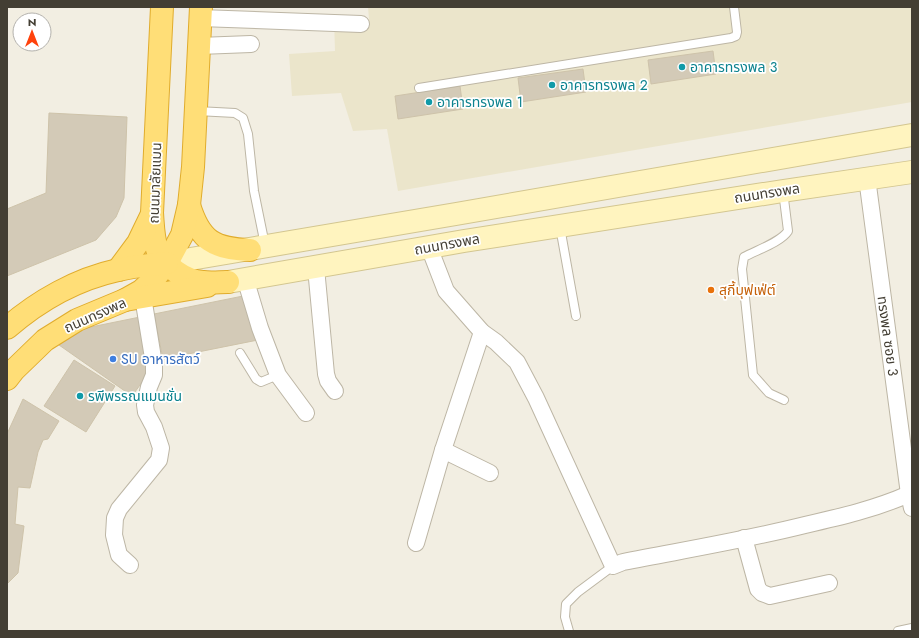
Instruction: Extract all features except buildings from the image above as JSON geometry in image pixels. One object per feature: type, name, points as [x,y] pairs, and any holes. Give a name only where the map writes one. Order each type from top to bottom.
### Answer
[{"type":"highway","name":"ถนนมาลัยแมน","points":[[162,7],[152,213],[154,235],[158,250],[167,263],[184,277],[202,282],[237,280]]},
{"type":"highway","points":[[134,299],[167,263],[182,235],[189,205],[193,167],[201,12]]},
{"type":"highway","points":[[189,205],[194,222],[203,235],[214,244],[232,249],[258,248]]},
{"type":"highway","points":[[118,270],[138,243],[152,213]]},
{"type":"highway","name":"ถนนทรงพล","points":[[7,328],[21,316],[58,292],[82,281],[118,270],[167,263]]},
{"type":"highway","name":"ถนนทรงพล","points":[[7,379],[14,370],[45,340],[77,320],[134,299],[237,280]]},
{"type":"main road","name":"ถนนทรงพล","points":[[167,263],[912,135]]},
{"type":"main road","name":"ถนนทรงพล","points":[[237,280],[316,268],[428,247],[912,172]]},
{"type":"street","points":[[201,12],[361,24]]},
{"type":"street","points":[[199,46],[251,44]]},
{"type":"street","name":"ทรงพล ซอย 3","points":[[867,178],[910,501]]},
{"type":"street","points":[[428,247],[446,290],[482,332],[496,342],[517,362],[536,398],[613,566],[623,562],[754,537],[850,515],[897,499],[910,501]]},
{"type":"street","points":[[316,268],[326,374],[328,381],[335,391]]},
{"type":"street","points":[[237,280],[260,328],[278,375],[306,413]]},
{"type":"street","points":[[130,565],[119,555],[114,535],[115,518],[119,509],[159,460],[161,448],[154,427],[146,412],[145,405],[149,387],[154,375],[154,364],[134,299]]},
{"type":"street","points":[[416,543],[443,450],[482,332]]},
{"type":"street","points":[[443,450],[490,474]]},
{"type":"street","points":[[744,538],[758,589],[762,592],[770,596],[829,583]]},
{"type":"lane","points":[[419,88],[731,38],[736,36],[738,32],[734,7]]},
{"type":"lane","points":[[196,111],[235,113],[243,118],[248,134],[258,248]]},
{"type":"lane","points":[[783,191],[788,231],[786,235],[744,257],[742,269],[753,375],[769,393],[784,400]]},
{"type":"lane","points":[[560,226],[576,316]]},
{"type":"lane","points":[[240,354],[256,379],[261,382],[278,375]]},
{"type":"lane","points":[[569,631],[565,617],[566,604],[578,592],[613,566]]},
{"type":"lane","points":[[898,631],[912,628]]},
{"type":"shaded area","points":[[368,7],[912,7],[912,102],[398,191],[387,129],[353,131],[341,93],[292,96],[289,54],[335,51],[334,19],[369,19]]},
{"type":"place","name":"อาคารทรงพล 3","points":[[682,67]]},
{"type":"place","name":"อาคารทรงพล 2","points":[[552,85]]},
{"type":"place","name":"อาคารทรงพล 1","points":[[429,102]]},
{"type":"place","name":"สุกี้บุฟเฟ่ต์","points":[[711,290]]},
{"type":"place","name":"SU อาหารสัตว์","points":[[113,359]]},
{"type":"place","name":"รพีพรรณแมนชั่น","points":[[80,396]]}]
